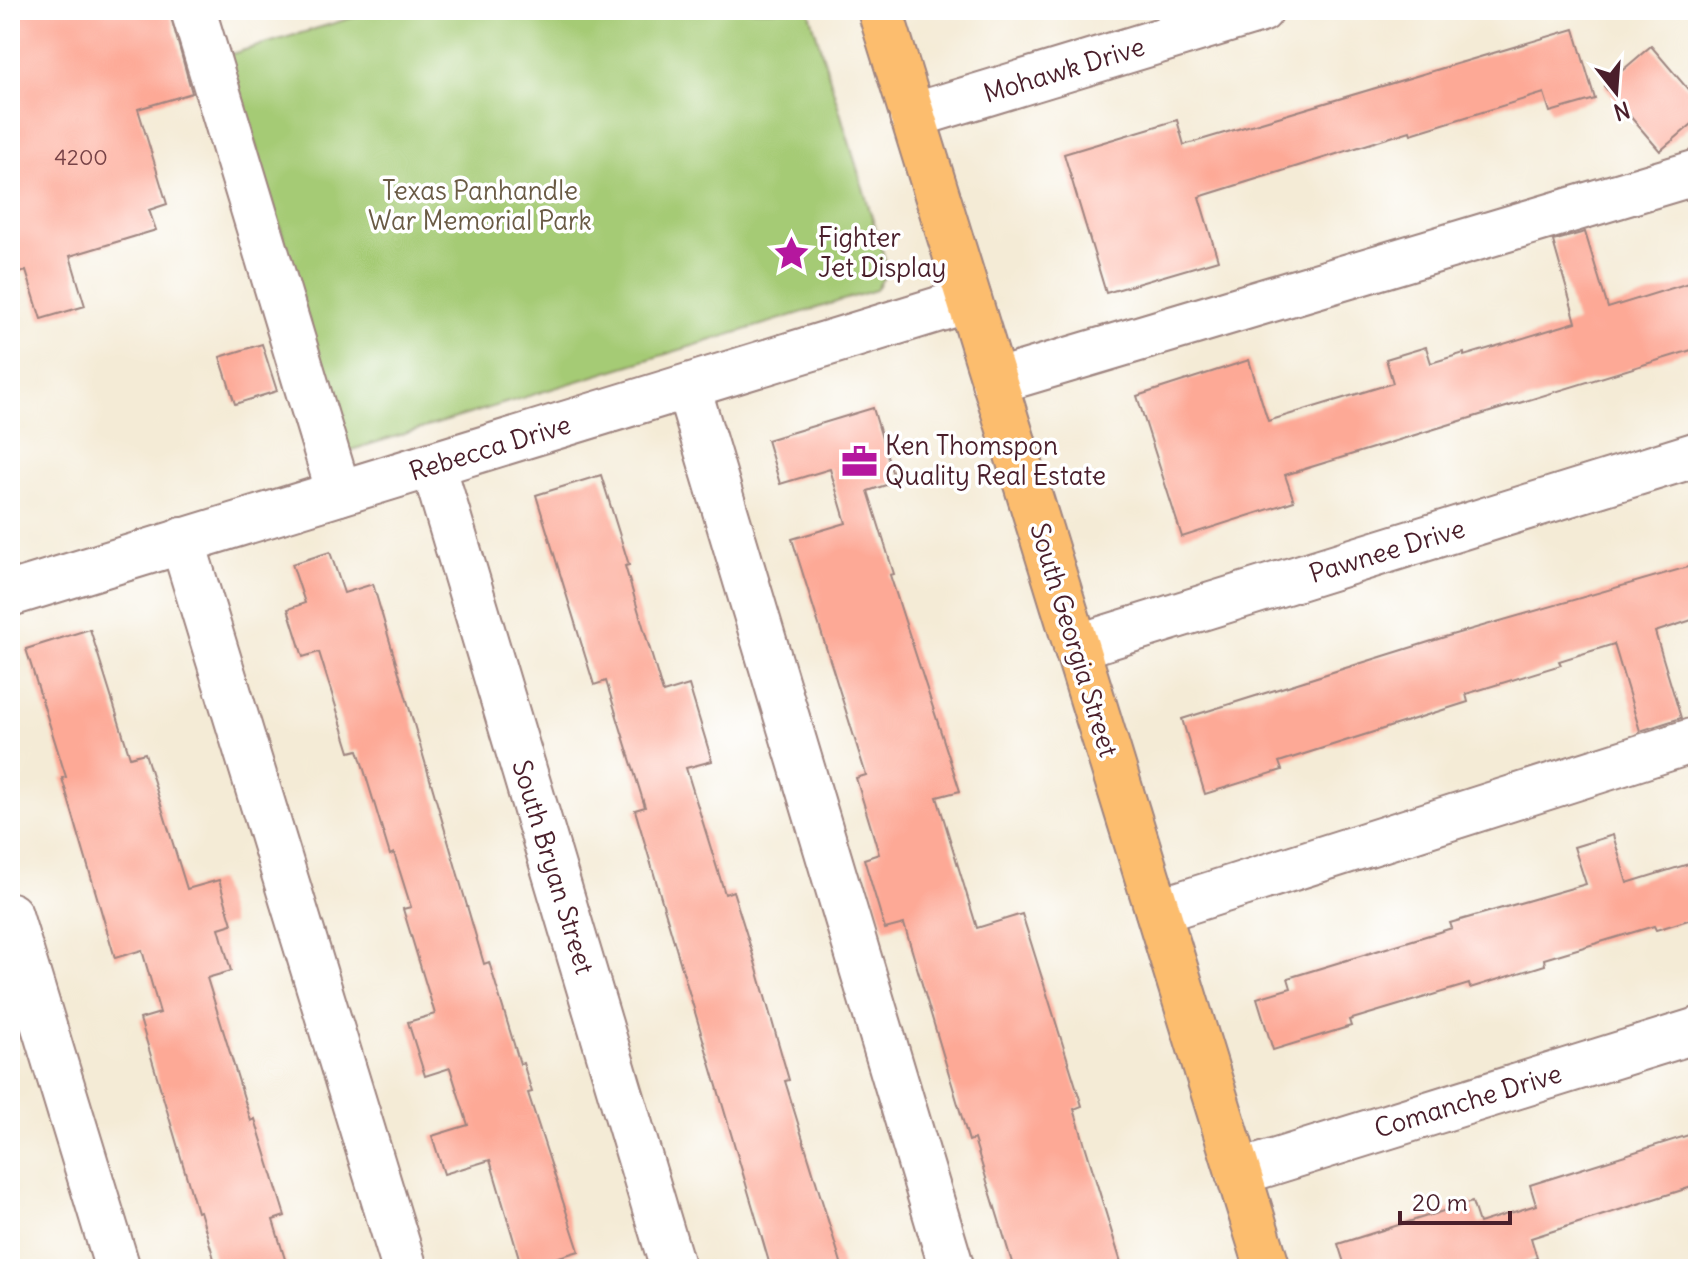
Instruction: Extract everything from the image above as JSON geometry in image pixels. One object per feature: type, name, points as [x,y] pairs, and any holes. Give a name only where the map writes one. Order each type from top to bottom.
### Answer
[{"type":"main road","name":"South Georgia Street","points":[[880,10],[1268,1269]]},
{"type":"street","points":[[193,10],[339,493]]},
{"type":"street","name":"Mohawk Drive","points":[[912,116],[1216,16],[1261,10]]},
{"type":"street","points":[[994,382],[1698,172]]},
{"type":"street","name":"Rebecca Drive","points":[[10,594],[969,300]]},
{"type":"street","points":[[688,387],[952,1269]]},
{"type":"street","name":"Pawnee Drive","points":[[1076,647],[1698,454]]},
{"type":"street","name":"South Bryan Street","points":[[433,465],[673,1269]]},
{"type":"street","points":[[182,540],[405,1269]]},
{"type":"street","points":[[1158,911],[1698,739]]},
{"type":"street","points":[[10,915],[118,1269]]},
{"type":"street","name":"Comanche Drive","points":[[1238,1173],[1698,1030]]},
{"type":"green space","name":"Texas Panhandle War Memorial Park","points":[[378,10],[809,10],[888,270],[876,290],[348,451],[228,55]]},
{"type":"building","points":[[10,10],[169,10],[192,93],[138,109],[167,204],[149,210],[156,230],[70,256],[85,306],[41,319],[26,271],[10,276]]},
{"type":"building","points":[[1574,29],[1595,99],[1550,112],[1544,93],[1199,197],[1218,260],[1106,293],[1064,154],[1177,120],[1184,145]]},
{"type":"building","points":[[1651,46],[1698,101],[1698,119],[1660,151],[1604,86]]},
{"type":"building","points":[[1585,232],[1608,308],[1698,280],[1698,348],[1285,475],[1294,501],[1182,537],[1137,396],[1249,360],[1268,421],[1393,383],[1386,359],[1426,347],[1431,363],[1576,322],[1553,241]]},
{"type":"building","points":[[262,344],[277,391],[235,404],[220,357]]},
{"type":"building","points":[[873,408],[895,482],[868,491],[894,574],[890,575],[960,791],[937,797],[977,928],[1022,914],[1082,1106],[1074,1109],[1123,1269],[1014,1269],[974,1139],[969,1141],[904,924],[885,929],[864,859],[879,854],[856,778],[866,775],[792,539],[846,523],[830,469],[780,484],[767,440]]},
{"type":"building","points":[[601,475],[663,693],[689,685],[712,761],[686,768],[725,894],[733,891],[789,1080],[785,1081],[843,1269],[771,1269],[635,810],[645,807],[606,681],[594,685],[536,495]]},
{"type":"building","points":[[330,552],[344,593],[373,584],[484,964],[489,962],[520,1064],[523,1063],[532,1092],[528,1093],[579,1251],[522,1268],[490,1160],[444,1174],[432,1136],[468,1125],[450,1068],[425,1076],[408,1022],[435,1014],[403,909],[411,907],[394,853],[390,855],[358,750],[350,752],[319,652],[303,657],[288,609],[305,603],[292,564]]},
{"type":"building","points":[[1698,564],[1698,618],[1655,632],[1681,718],[1640,731],[1614,644],[1559,661],[1561,665],[1466,694],[1468,702],[1279,762],[1282,770],[1205,794],[1182,719],[1448,636]]},
{"type":"building","points":[[90,629],[130,757],[145,753],[187,889],[219,880],[232,924],[219,928],[231,971],[207,978],[251,1121],[255,1119],[285,1216],[273,1220],[288,1269],[217,1269],[140,1019],[160,1013],[142,950],[115,958],[62,778],[66,777],[26,649]]},
{"type":"building","points":[[1613,835],[1627,883],[1698,861],[1698,917],[1656,930],[1654,926],[1544,959],[1545,965],[1349,1020],[1351,1026],[1273,1050],[1257,998],[1291,988],[1288,978],[1452,928],[1450,923],[1586,884],[1574,847]]},
{"type":"building","points":[[1698,1132],[1698,1185],[1531,1238],[1537,1258],[1499,1269],[1346,1269],[1338,1244],[1472,1202],[1479,1223],[1536,1205],[1530,1185]]},
{"type":"place","name":"Fighter Jet Display","points":[[792,253]]},
{"type":"place","name":"Ken Thomspon Quality Real Estate","points":[[859,461]]}]
